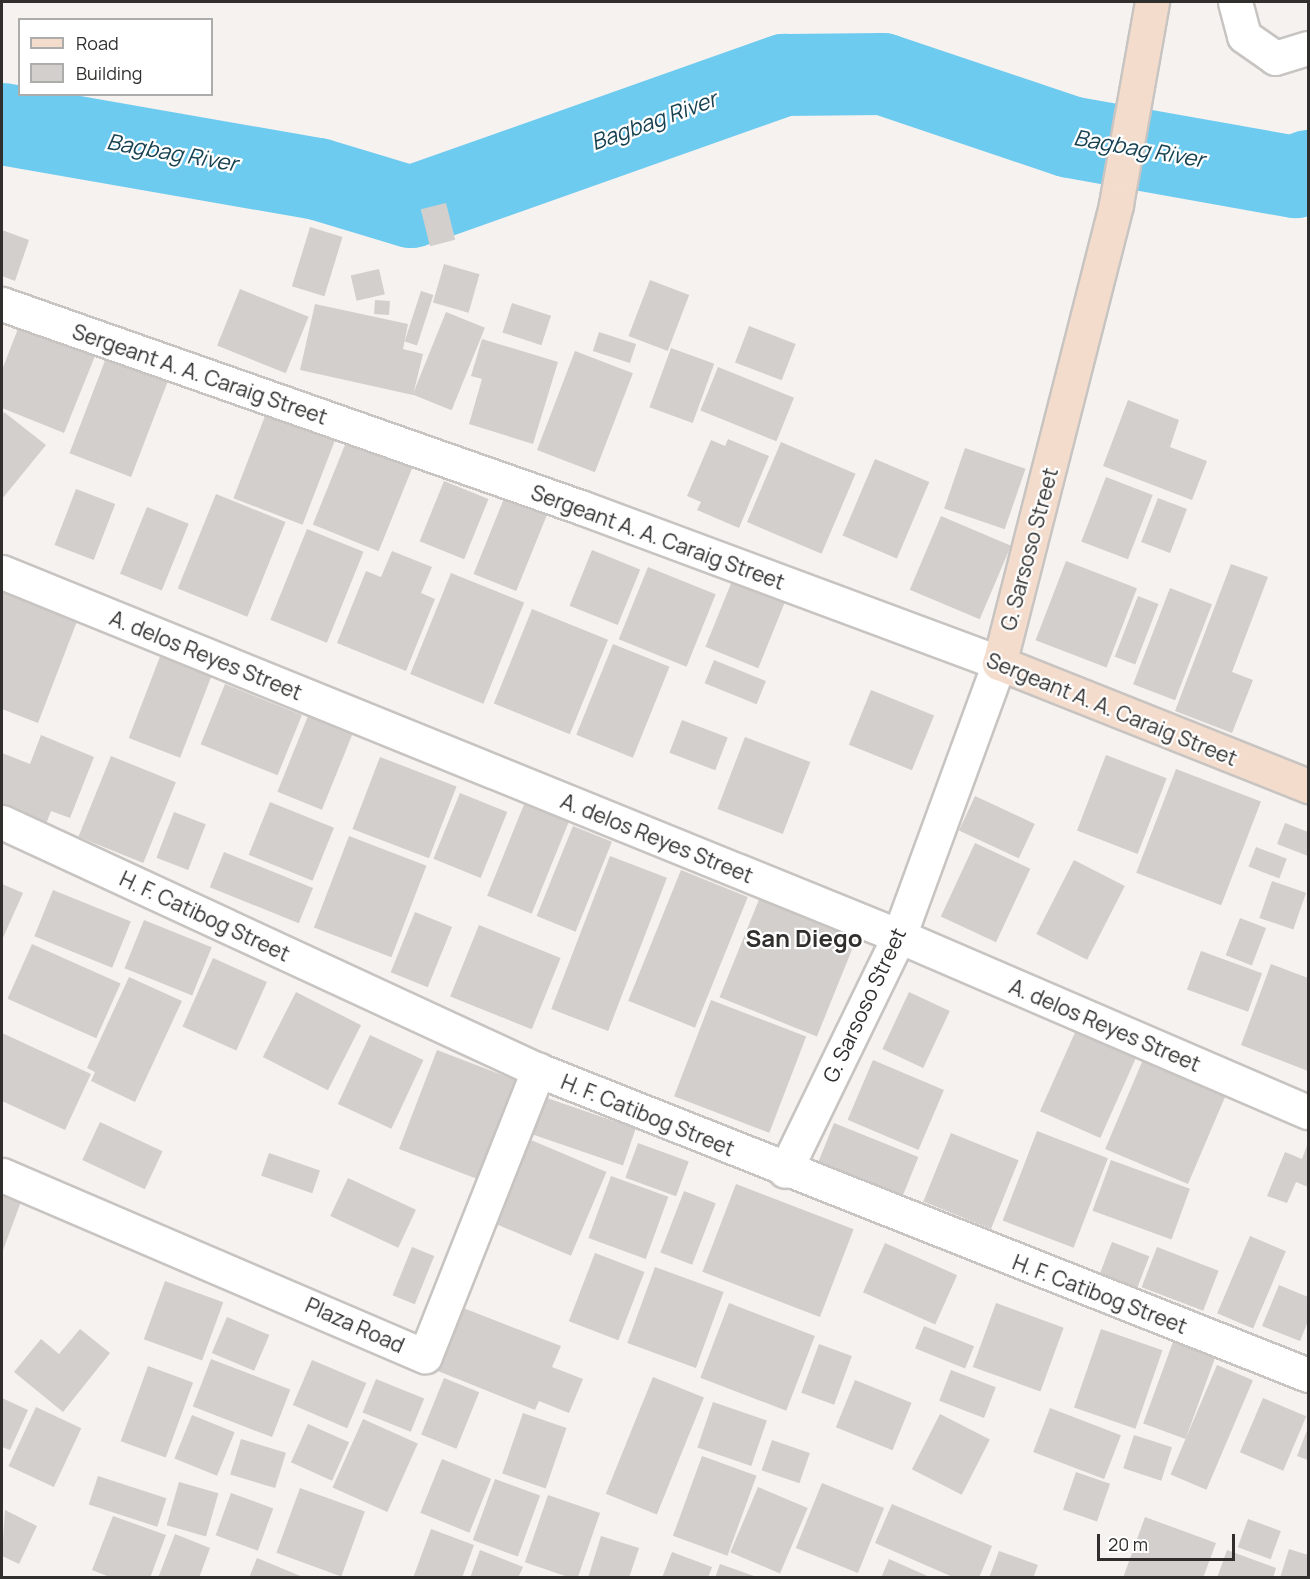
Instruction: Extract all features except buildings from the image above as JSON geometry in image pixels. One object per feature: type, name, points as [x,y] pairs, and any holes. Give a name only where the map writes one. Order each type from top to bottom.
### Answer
[{"type":"street","name":"G. Sarsoso Street","points":[[785,1171],[898,936],[999,663],[1116,205],[1140,92],[1152,2]]},
{"type":"street","points":[[1235,2],[1244,36],[1275,58],[1308,48]]},
{"type":"street","name":"Sergeant A. A. Caraig Street","points":[[2,304],[583,508],[999,663],[1308,786]]},
{"type":"street","name":"A. delos Reyes Street","points":[[2,572],[898,936],[1308,1112]]},
{"type":"street","name":"H. F. Catibog Street","points":[[2,822],[538,1070],[785,1171],[1308,1375]]},
{"type":"street","name":"Plaza Road","points":[[2,1174],[425,1356],[538,1070]]},
{"type":"waterway","name":"Bagbag River","points":[[2,124],[318,179],[411,207],[784,75],[883,74],[1070,137],[1295,177],[1308,171]]},
{"type":"district","name":"San Diego","points":[[804,938]]}]
